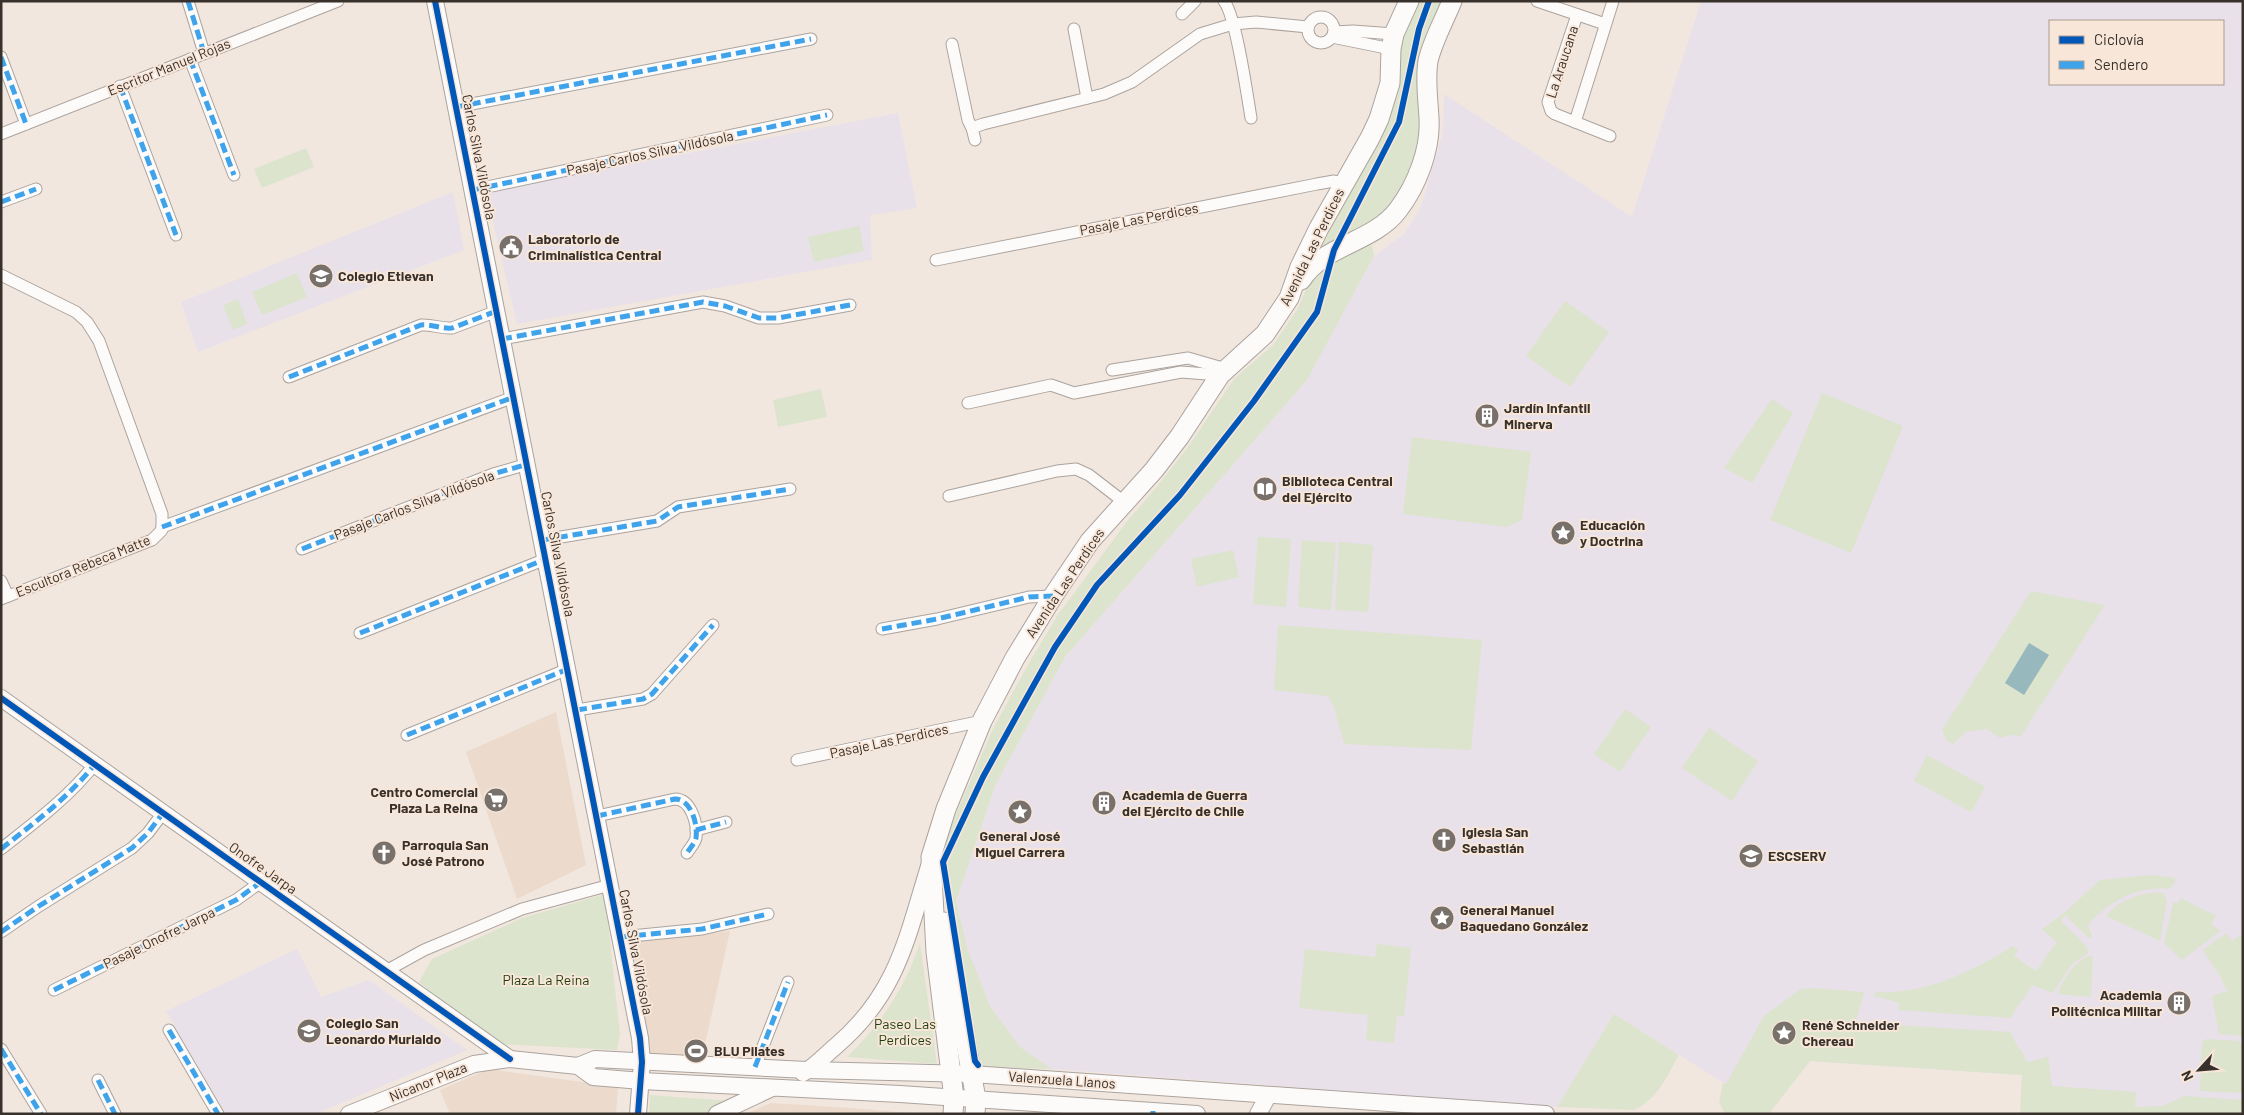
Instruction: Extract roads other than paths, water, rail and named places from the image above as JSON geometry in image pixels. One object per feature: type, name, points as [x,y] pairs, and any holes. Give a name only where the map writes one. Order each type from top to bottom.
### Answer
[{"type":"main road","name":"Avenida Las Perdices","points":[[931,857],[946,809],[982,721],[1015,658],[1053,596],[1090,541],[1154,470],[1180,436],[1223,372],[1265,334],[1289,298],[1300,267],[1319,228],[1370,138],[1386,102],[1390,83],[1392,42],[1409,1]]},
{"type":"main road","points":[[1289,298],[1310,266],[1334,250],[1366,235],[1398,211],[1414,183],[1425,154],[1429,128],[1428,62],[1433,44],[1452,1]]},
{"type":"main road","points":[[1319,228],[1326,249],[1334,250]]},
{"type":"main road","points":[[931,857],[936,952],[951,1073],[953,1106]]},
{"type":"main road","points":[[931,857],[972,1074],[975,1106]]},
{"type":"street","points":[[188,1],[204,53]]},
{"type":"street","name":"Escritor Manuel Rojas","points":[[1,134],[338,1]]},
{"type":"street","name":"Carlos Silva Vildósola","points":[[435,1],[577,710],[640,1038],[642,1081],[638,1114]]},
{"type":"street","points":[[1182,14],[1195,1]]},
{"type":"street","points":[[1224,1],[1233,24],[1251,118]]},
{"type":"street","points":[[1538,1],[1605,24]]},
{"type":"street","points":[[1575,122],[1613,1]]},
{"type":"street","name":"La Araucana","points":[[1577,15],[1548,102],[1551,112],[1610,136]]},
{"type":"street","points":[[1333,34],[1329,20],[1323,17],[1311,22],[1308,27],[1308,34],[1316,42],[1322,43],[1333,34],[1353,30],[1392,42]]},
{"type":"street","points":[[972,128],[1087,98],[1132,82],[1200,34],[1233,24],[1256,22],[1308,27]]},
{"type":"street","points":[[1074,29],[1087,98]]},
{"type":"street","points":[[456,107],[811,39]]},
{"type":"street","points":[[952,44],[968,120],[976,140]]},
{"type":"street","points":[[1,56],[26,124]]},
{"type":"street","points":[[190,58],[234,175]]},
{"type":"street","points":[[120,86],[176,235]]},
{"type":"street","name":"Pasaje Carlos Silva Vildósola","points":[[473,190],[827,115]]},
{"type":"street","name":"Pasaje Las Perdices","points":[[936,260],[1317,184],[1334,181],[1343,183]]},
{"type":"street","points":[[1,202],[36,189]]},
{"type":"street","points":[[1,275],[76,312],[92,328],[99,341],[151,482],[162,514],[162,528]]},
{"type":"street","points":[[502,339],[703,302],[724,306],[759,318],[778,318],[850,305]]},
{"type":"street","points":[[289,377],[421,325],[432,324],[444,328],[452,328],[497,311]]},
{"type":"street","points":[[1112,370],[1188,358],[1223,372]]},
{"type":"street","points":[[968,403],[1051,385],[1074,393],[1181,372],[1223,372]]},
{"type":"street","name":"Escultora Rebeca Matte","points":[[4,598],[152,540],[162,528],[514,397]]},
{"type":"street","name":"Pasaje Carlos Silva Vildósola","points":[[302,550],[492,474],[528,464]]},
{"type":"street","points":[[948,496],[1057,471],[1076,469],[1089,475],[1124,502]]},
{"type":"street","points":[[543,540],[657,521],[678,507],[790,489]]},
{"type":"street","points":[[360,633],[546,559]]},
{"type":"street","points":[[1,581],[4,598]]},
{"type":"street","points":[[882,629],[937,619],[1029,597],[1053,596]]},
{"type":"street","points":[[577,710],[643,699],[652,694],[713,625]]},
{"type":"street","points":[[407,735],[568,669]]},
{"type":"street","name":"Onofre Jarpa","points":[[1,698],[510,1059]]},
{"type":"street","name":"Pasaje Las Perdices","points":[[797,760],[982,721]]},
{"type":"street","points":[[1,849],[73,790],[95,764]]},
{"type":"street","points":[[597,816],[679,799],[689,806],[696,830],[696,840],[687,852]]},
{"type":"street","points":[[1,932],[132,848],[148,833],[163,813]]},
{"type":"street","points":[[696,830],[726,822]]},
{"type":"street","name":"Avenida Las Perdices","points":[[774,1087],[807,1070],[861,1023],[881,996],[902,954],[931,857]]},
{"type":"street","name":"Pasaje Onofre Jarpa","points":[[54,990],[236,900],[261,882]]},
{"type":"street","points":[[386,971],[424,950],[522,909],[610,885]]},
{"type":"street","points":[[621,937],[702,929],[768,914]]},
{"type":"street","points":[[755,1067],[788,982]]},
{"type":"street","points":[[169,1030],[218,1114]]},
{"type":"street","points":[[1,1049],[41,1114]]},
{"type":"street","name":"Valenzuela Llanos","points":[[510,1059],[578,1066],[595,1059],[807,1070],[972,1074],[1546,1114]]},
{"type":"street","name":"Nicanor Plaza","points":[[349,1114],[474,1064],[510,1059]]},
{"type":"street","name":"Valenzuela Llanos","points":[[578,1066],[594,1077],[774,1087],[953,1106],[1197,1114]]},
{"type":"street","points":[[98,1080],[115,1114]]},
{"type":"street","points":[[717,1114],[774,1087]]},
{"type":"street","points":[[1258,1114],[1268,1096]]},
{"type":"water","points":[[2029,643],[2049,655],[2024,695],[2005,683]]},
{"type":"place","name":"Laboratorio de Criminalística Central","points":[[511,247]]},
{"type":"place","name":"Colegio Etievan","points":[[321,276]]},
{"type":"place","name":"Jardín Infantil Minerva","points":[[1487,416]]},
{"type":"place","name":"Biblioteca Central del Ejército","points":[[1265,489]]},
{"type":"place","name":"Educación y Doctrina","points":[[1563,533]]},
{"type":"place","name":"Centro Comercial Plaza La Reina","points":[[496,800]]},
{"type":"place","name":"Academia de Guerra del Ejército de Chile","points":[[1104,803]]},
{"type":"place","name":"General José Miguel Carrera","points":[[1020,812]]},
{"type":"place","name":"Iglesia San Sebastián","points":[[1444,840]]},
{"type":"place","name":"Parroquia San José Patrono","points":[[384,853]]},
{"type":"place","name":"ESCSERV","points":[[1751,856]]},
{"type":"place","name":"General Manuel Baquedano González","points":[[1442,918]]},
{"type":"place","name":"Academia Politécnica Militar","points":[[2179,1003]]},
{"type":"place","name":"Colegio San Leonardo Murialdo","points":[[309,1031]]},
{"type":"place","name":"René Schneider Chereau","points":[[1784,1033]]},
{"type":"place","name":"BLU Pilates","points":[[696,1051]]},
{"type":"park label","name":"Plaza La Reina","points":[[546,980]]},
{"type":"park label","name":"Paseo Las Perdices","points":[[905,1032]]}]
